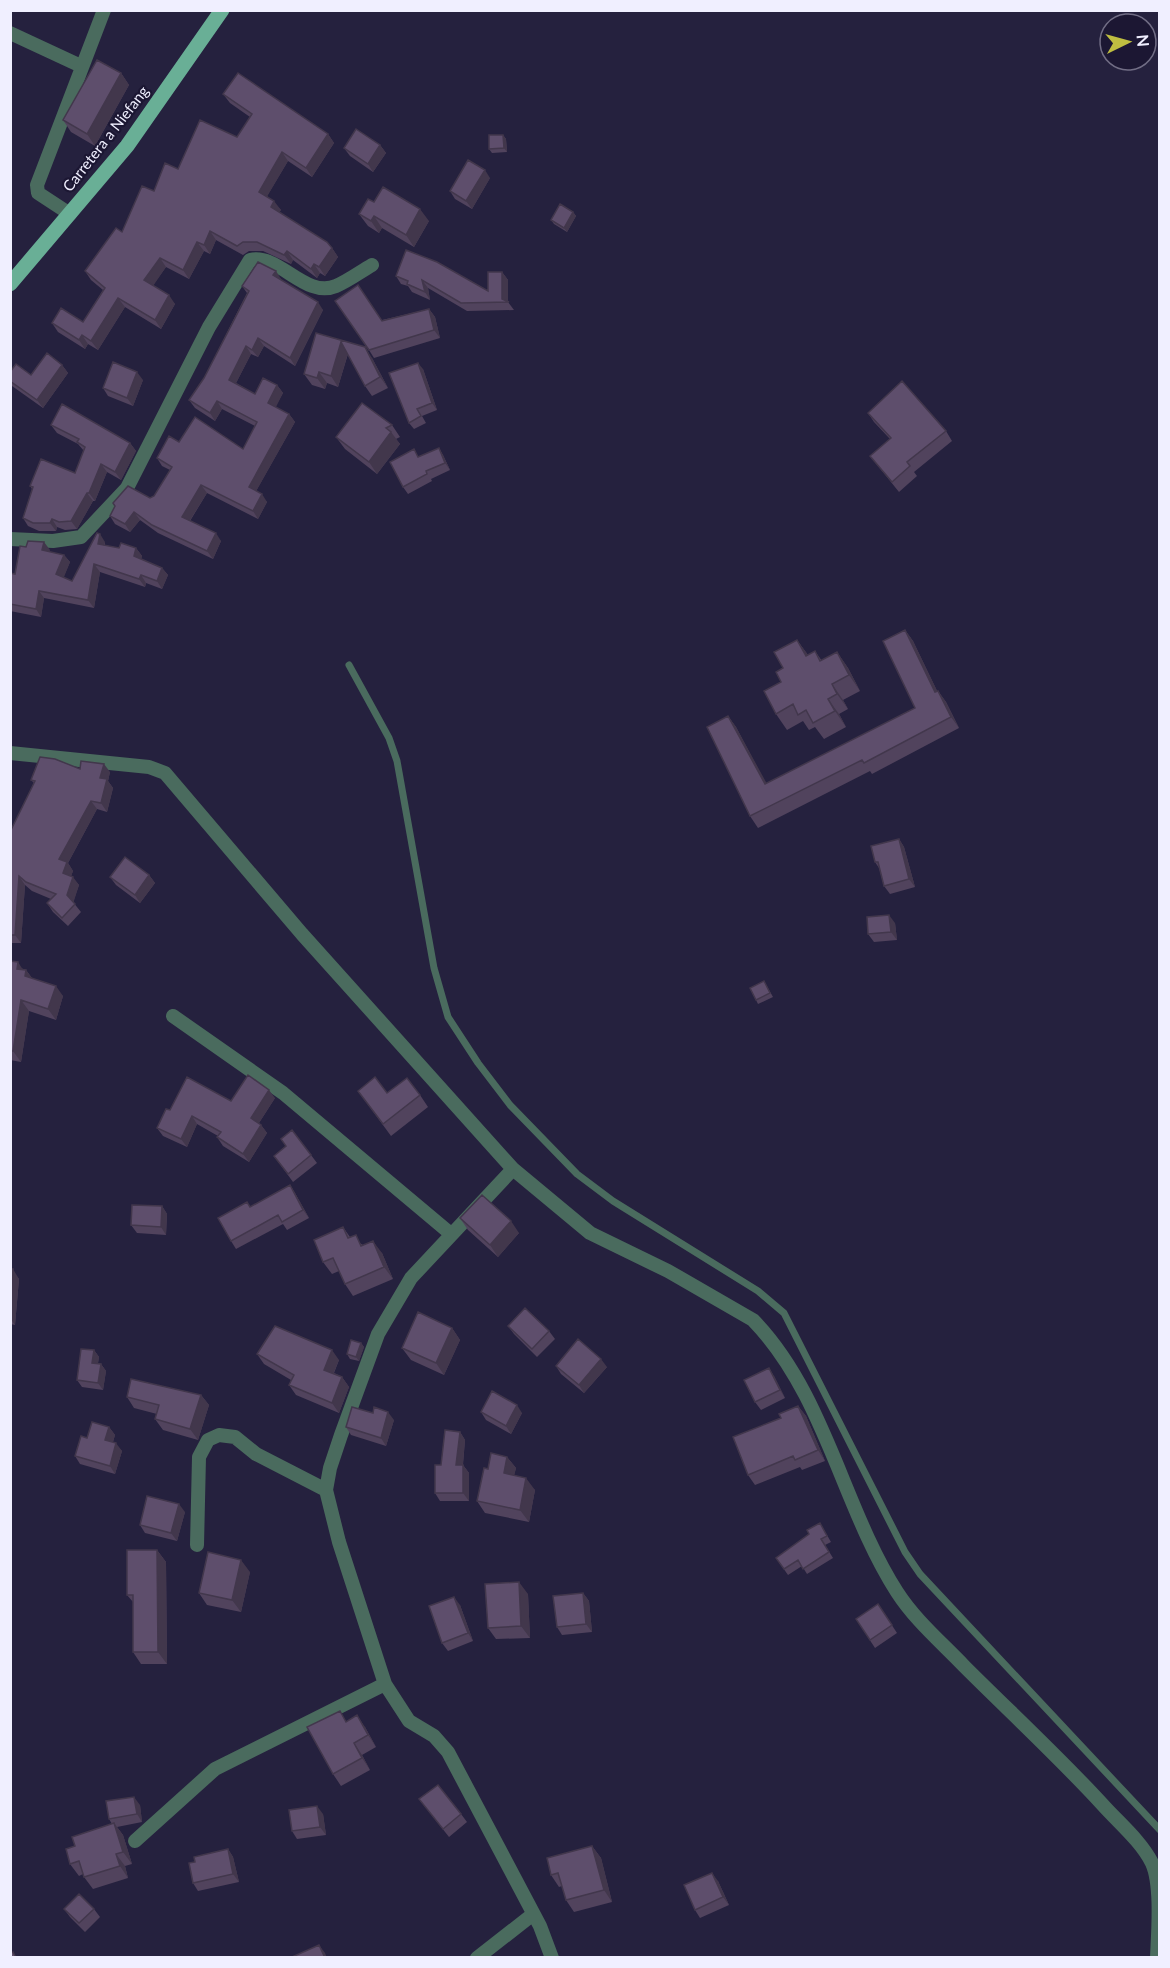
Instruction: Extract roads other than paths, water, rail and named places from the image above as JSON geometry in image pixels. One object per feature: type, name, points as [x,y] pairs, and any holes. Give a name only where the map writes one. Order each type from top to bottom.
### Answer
[{"type":"main road","name":"Carretera a Niefang","points":[[10,284],[127,146],[222,10]]},
{"type":"street","points":[[70,214],[38,193],[37,185],[104,10]]},
{"type":"street","points":[[10,33],[81,66]]},
{"type":"street","points":[[10,539],[53,542],[81,537],[127,488],[209,327],[250,260],[261,259],[319,288],[334,287],[372,265]]},
{"type":"street","points":[[10,753],[149,767],[165,773],[302,934],[513,1169],[590,1233],[668,1271],[753,1320],[762,1330],[804,1396],[834,1454],[877,1557],[898,1593],[924,1625],[1074,1773],[1143,1849],[1152,1864],[1156,1886],[1157,1958]]},
{"type":"street","points":[[173,1016],[283,1094],[451,1234]]},
{"type":"street","points":[[513,1169],[411,1278],[378,1334],[340,1435],[326,1490],[342,1552],[385,1684],[409,1721],[434,1736],[448,1752],[552,1958]]},
{"type":"street","points":[[197,1545],[199,1457],[208,1440],[214,1437],[219,1435],[235,1437],[256,1454],[326,1490]]},
{"type":"street","points":[[135,1840],[215,1769],[385,1684]]},
{"type":"street","points":[[477,1958],[532,1915]]},
{"type":"lane","points":[[349,665],[389,738],[398,761],[434,968],[448,1017],[478,1063],[510,1105],[577,1174],[613,1201],[758,1291],[784,1313],[905,1552],[920,1574],[1160,1830]]}]
